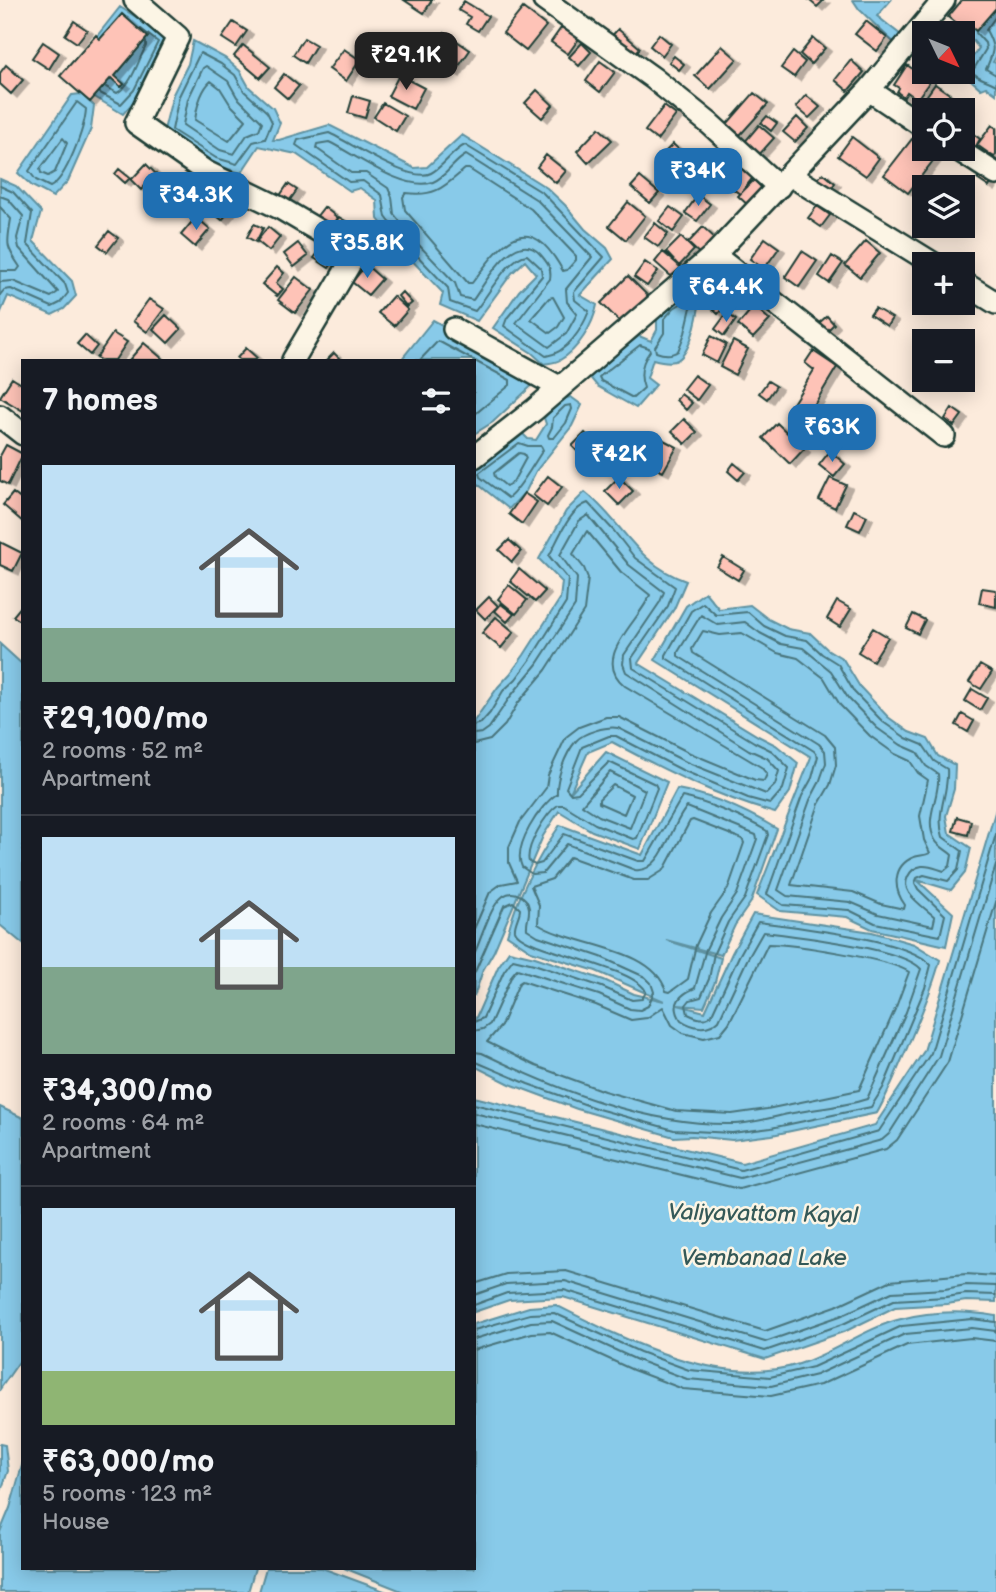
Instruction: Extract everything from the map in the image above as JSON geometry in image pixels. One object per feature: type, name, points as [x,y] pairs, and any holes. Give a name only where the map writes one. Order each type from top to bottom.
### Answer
[{"type":"street","points":[[135,0],[178,37],[136,123],[206,172],[280,208],[337,241],[352,260],[294,359]]},
{"type":"street","points":[[544,0],[653,78],[784,181],[912,252]]},
{"type":"street","points":[[476,455],[714,256],[869,90],[944,0]]},
{"type":"street","points":[[869,90],[912,119]]},
{"type":"street","points":[[975,161],[996,174]]},
{"type":"street","points":[[714,256],[944,436]]},
{"type":"street","points":[[975,290],[996,303]]},
{"type":"street","points":[[454,329],[559,387]]},
{"type":"street","points":[[0,416],[21,432]]},
{"type":"water","points":[[853,0],[891,0],[877,16],[901,35],[893,42]]},
{"type":"water","points":[[989,0],[996,0],[996,57],[993,62],[996,63],[996,94],[986,87],[981,89],[975,84],[975,54],[979,48],[975,43],[975,21],[972,21]]},
{"type":"water","points":[[120,7],[169,38],[140,94],[123,114],[68,81],[82,55]]},
{"type":"water","points":[[193,41],[225,58],[240,71],[249,87],[273,108],[280,123],[273,140],[329,125],[414,168],[427,167],[462,135],[547,188],[585,229],[607,248],[613,259],[580,295],[597,305],[588,329],[579,343],[567,356],[544,364],[493,328],[519,291],[536,274],[525,261],[512,273],[477,321],[440,305],[443,293],[405,253],[378,219],[377,200],[360,188],[350,191],[296,154],[259,146],[241,173],[213,164],[163,134],[173,94],[188,64]]},
{"type":"water","points":[[81,94],[94,106],[91,129],[68,181],[53,197],[32,186],[18,173],[72,95]]},
{"type":"water","points":[[0,179],[16,186],[41,212],[33,241],[72,281],[76,296],[64,309],[52,315],[8,296],[1,312],[0,310]]},
{"type":"water","points":[[690,290],[700,300],[689,343],[681,358],[675,361],[653,359],[647,378],[656,385],[636,408],[597,386],[588,375],[639,336],[651,341],[657,330],[657,317],[669,303]]},
{"type":"water","points":[[433,320],[540,378],[493,422],[476,433],[476,359],[402,359]]},
{"type":"water","points":[[571,397],[582,405],[572,426],[536,471],[526,491],[509,509],[476,483],[476,466],[521,432],[528,439],[536,440],[546,424],[544,418],[562,399]]},
{"type":"water","points":[[585,492],[654,564],[686,581],[674,609],[638,663],[776,745],[798,763],[790,792],[775,813],[692,782],[612,742],[588,752],[570,793],[606,752],[667,782],[640,849],[592,831],[559,811],[543,836],[476,991],[476,718],[524,655],[560,599],[562,582],[539,559],[566,511]]},
{"type":"water","points":[[705,592],[719,609],[750,605],[768,619],[788,629],[810,633],[843,659],[860,687],[888,717],[909,732],[928,739],[938,756],[955,765],[954,789],[946,816],[949,833],[971,848],[965,873],[951,890],[917,880],[953,913],[946,946],[872,929],[847,917],[780,911],[757,895],[811,757],[655,660],[686,606]]},
{"type":"water","points":[[0,644],[21,663],[21,942],[0,925]]},
{"type":"water","points":[[677,789],[728,804],[777,829],[751,902],[735,925],[721,955],[666,940],[721,958],[715,982],[704,1007],[678,1005],[705,1012],[753,914],[872,932],[914,944],[940,960],[921,1016],[877,1113],[772,1135],[732,1140],[674,1137],[577,1109],[510,1084],[476,1067],[476,1017],[498,967],[509,951],[604,980],[634,994],[664,1001],[596,971],[531,951],[507,935],[529,878],[560,825],[642,855]]},
{"type":"water","name":"Vembanad Lake","points":[[996,809],[996,1302],[966,1301],[895,1307],[846,1331],[765,1359],[563,1297],[509,1300],[476,1311],[476,1097],[742,1163],[875,1125],[924,1051]]},
{"type":"water","points":[[0,1107],[21,1117],[21,1359],[0,1389]]},
{"type":"water","points":[[556,1305],[642,1346],[706,1366],[737,1370],[769,1370],[799,1364],[875,1328],[912,1316],[973,1313],[996,1316],[996,1592],[404,1592],[349,1570],[476,1570],[476,1323],[529,1307]]},
{"type":"water","points":[[0,1444],[5,1445],[8,1471],[0,1494]]},
{"type":"water","points":[[21,1469],[21,1570],[254,1570],[248,1592],[0,1592],[0,1532]]},
{"type":"water","points":[[265,1570],[327,1570],[387,1592],[259,1592]]},
{"type":"building","points":[[404,0],[432,0],[424,13]]},
{"type":"building","points":[[809,0],[824,0],[817,7]]},
{"type":"building","points":[[962,0],[996,0],[996,8],[976,31],[975,21],[953,21],[948,17]]},
{"type":"building","points":[[464,1],[488,16],[478,31],[466,24],[470,17],[458,10]]},
{"type":"building","points":[[523,8],[546,26],[526,51],[503,33]]},
{"type":"building","points":[[122,14],[148,37],[115,76],[124,84],[121,87],[111,78],[90,102],[60,76],[96,35],[100,39]]},
{"type":"building","points":[[74,21],[87,30],[77,43],[65,35]]},
{"type":"building","points":[[566,21],[583,33],[568,54],[551,42]]},
{"type":"building","points":[[866,21],[887,38],[877,51],[855,34]]},
{"type":"building","points":[[233,22],[247,31],[236,47],[222,38]]},
{"type":"building","points":[[618,29],[640,48],[631,58],[609,39]]},
{"type":"building","points":[[445,33],[470,50],[454,73],[429,56]]},
{"type":"building","points":[[659,34],[671,44],[662,56],[650,46]]},
{"type":"building","points":[[304,38],[316,45],[305,63],[293,55]]},
{"type":"building","points":[[813,38],[825,48],[811,64],[800,54]]},
{"type":"building","points":[[43,42],[59,53],[49,69],[32,58]]},
{"type":"building","points":[[582,43],[591,52],[579,66],[569,57]]},
{"type":"building","points":[[243,45],[270,67],[260,78],[234,56]]},
{"type":"building","points":[[722,46],[737,59],[710,89],[695,76]]},
{"type":"building","points":[[344,49],[360,60],[346,81],[329,69]]},
{"type":"building","points":[[793,52],[805,62],[794,77],[781,68]]},
{"type":"building","points":[[674,56],[684,64],[679,70],[669,62]]},
{"type":"building","points":[[851,60],[864,72],[848,91],[835,80]]},
{"type":"building","points":[[600,61],[615,72],[600,92],[586,81]]},
{"type":"building","points":[[6,65],[23,80],[11,94],[0,84],[0,73]]},
{"type":"building","points":[[907,65],[912,68],[912,84],[928,84],[918,98],[907,92],[904,97],[897,92],[899,88],[894,85]]},
{"type":"building","points":[[284,74],[299,86],[288,99],[274,87]]},
{"type":"building","points":[[399,75],[424,88],[413,109],[388,96]]},
{"type":"building","points":[[935,84],[955,98],[925,98]]},
{"type":"building","points":[[537,90],[553,105],[542,118],[525,103]]},
{"type":"building","points":[[754,93],[768,104],[740,135],[727,124]]},
{"type":"building","points":[[806,95],[820,107],[809,118],[796,107]]},
{"type":"building","points":[[353,96],[370,101],[365,118],[348,113]]},
{"type":"building","points":[[383,103],[405,116],[396,131],[374,117]]},
{"type":"building","points":[[664,106],[676,115],[657,140],[645,131]]},
{"type":"building","points":[[767,116],[777,123],[771,131],[761,123]]},
{"type":"building","points":[[797,117],[808,128],[795,142],[783,132]]},
{"type":"building","points":[[759,125],[774,138],[758,156],[743,144]]},
{"type":"building","points":[[992,125],[996,128],[994,157],[977,145]]},
{"type":"building","points":[[599,128],[612,140],[588,163],[577,151]]},
{"type":"building","points":[[975,135],[980,139],[975,148]]},
{"type":"building","points":[[852,137],[879,158],[866,176],[838,156]]},
{"type":"building","points":[[912,139],[912,161],[933,161],[922,175],[912,175],[912,188],[908,193],[884,175]]},
{"type":"building","points":[[673,144],[689,159],[679,169],[663,154]]},
{"type":"building","points":[[716,154],[729,165],[713,184],[700,172]]},
{"type":"building","points":[[546,155],[566,171],[556,183],[537,167]]},
{"type":"building","points":[[736,163],[754,176],[740,194],[722,181]]},
{"type":"building","points":[[146,164],[156,174],[141,190],[131,180]]},
{"type":"building","points":[[119,169],[130,178],[125,183],[115,174]]},
{"type":"building","points":[[823,173],[835,183],[827,194],[814,183]]},
{"type":"building","points":[[982,173],[993,180],[989,187],[977,179]]},
{"type":"building","points":[[640,177],[659,193],[650,203],[631,187]]},
{"type":"building","points":[[202,180],[210,183],[204,195],[196,191]]},
{"type":"building","points":[[754,180],[765,191],[750,207],[738,196]]},
{"type":"building","points":[[288,184],[297,190],[287,204],[279,197]]},
{"type":"building","points":[[212,192],[231,209],[222,220],[202,204]]},
{"type":"building","points":[[698,195],[710,204],[697,221],[685,213]]},
{"type":"building","points":[[628,202],[645,216],[626,240],[609,226]]},
{"type":"building","points":[[817,206],[830,215],[821,227],[808,218]]},
{"type":"building","points":[[324,207],[338,218],[327,232],[313,221]]},
{"type":"building","points":[[670,207],[684,217],[673,232],[659,221]]},
{"type":"building","points":[[196,217],[210,229],[195,247],[181,235]]},
{"type":"building","points":[[339,217],[357,228],[348,243],[330,232]]},
{"type":"building","points":[[655,223],[668,234],[658,247],[644,237]]},
{"type":"building","points":[[254,224],[263,228],[256,242],[247,237]]},
{"type":"building","points":[[268,227],[280,237],[269,251],[257,241]]},
{"type":"building","points":[[703,227],[718,241],[704,258],[688,243]]},
{"type":"building","points":[[109,231],[118,238],[107,252],[98,245]]},
{"type":"building","points":[[681,237],[694,250],[679,266],[666,252]]},
{"type":"building","points":[[765,238],[779,248],[764,269],[750,259]]},
{"type":"building","points":[[327,241],[341,250],[329,268],[314,258]]},
{"type":"building","points":[[866,241],[880,253],[860,277],[845,265]]},
{"type":"building","points":[[298,243],[308,256],[294,267],[284,254]]},
{"type":"building","points":[[802,251],[817,261],[799,287],[785,277]]},
{"type":"building","points":[[663,252],[682,268],[673,278],[655,262]]},
{"type":"building","points":[[832,256],[843,263],[829,283],[819,276]]},
{"type":"building","points":[[645,262],[658,271],[647,286],[634,277]]},
{"type":"building","points":[[366,265],[382,279],[368,295],[352,282]]},
{"type":"building","points":[[277,267],[284,273],[276,283],[283,289],[277,296],[262,284]]},
{"type":"building","points":[[628,276],[648,296],[622,324],[601,303]]},
{"type":"building","points":[[296,277],[313,290],[295,313],[278,300]]},
{"type":"building","points":[[715,281],[733,296],[718,314],[700,298]]},
{"type":"building","points":[[402,292],[412,303],[407,307],[398,296]]},
{"type":"building","points":[[393,296],[408,310],[394,326],[378,313]]},
{"type":"building","points":[[149,299],[164,309],[147,332],[133,321]]},
{"type":"building","points":[[754,306],[770,320],[753,338],[738,325]]},
{"type":"building","points":[[875,308],[892,318],[887,326],[870,315]]},
{"type":"building","points":[[727,313],[736,320],[724,336],[715,329]]},
{"type":"building","points":[[166,315],[181,329],[168,343],[153,329]]},
{"type":"building","points":[[827,316],[834,324],[827,331],[819,323]]},
{"type":"building","points":[[113,333],[127,342],[116,359],[96,358]]},
{"type":"building","points":[[85,335],[97,346],[90,355],[77,344]]},
{"type":"building","points":[[711,336],[726,344],[717,363],[702,355]]},
{"type":"building","points":[[733,341],[748,349],[735,375],[720,367]]},
{"type":"building","points":[[144,343],[163,359],[130,359]]},
{"type":"building","points":[[246,348],[257,358],[238,359]]},
{"type":"building","points":[[813,351],[837,367],[808,415],[792,405],[814,370],[805,363]]},
{"type":"building","points":[[334,353],[340,359],[328,359]]},
{"type":"building","points":[[694,375],[708,385],[697,400],[683,389]]},
{"type":"building","points":[[12,378],[21,384],[21,410],[0,397]]},
{"type":"building","points":[[768,381],[776,386],[767,399],[759,393]]},
{"type":"building","points":[[681,394],[692,403],[686,410],[676,400]]},
{"type":"building","points":[[952,408],[962,415],[954,426],[945,419]]},
{"type":"building","points":[[684,419],[697,432],[685,444],[672,431]]},
{"type":"building","points":[[777,423],[804,449],[790,464],[763,438]]},
{"type":"building","points":[[585,433],[592,440],[579,453],[572,446]]},
{"type":"building","points":[[656,436],[677,447],[663,472],[643,462]]},
{"type":"building","points":[[6,445],[21,453],[8,485],[0,481],[0,456]]},
{"type":"building","points":[[830,451],[845,464],[834,477],[819,465]]},
{"type":"building","points":[[734,463],[745,472],[738,480],[728,471]]},
{"type":"building","points":[[548,476],[562,487],[547,506],[533,495]]},
{"type":"building","points":[[619,477],[633,491],[619,505],[605,491]]},
{"type":"building","points":[[830,478],[846,485],[835,508],[819,500]]},
{"type":"building","points":[[13,493],[21,499],[21,520],[3,505]]},
{"type":"building","points":[[524,493],[537,502],[522,524],[509,514]]},
{"type":"building","points":[[854,510],[867,516],[860,531],[847,525]]},
{"type":"building","points":[[509,540],[521,551],[512,562],[499,550]]},
{"type":"building","points":[[0,542],[21,552],[13,571],[0,565]]},
{"type":"building","points":[[723,557],[744,570],[738,580],[717,567]]},
{"type":"building","points":[[519,569],[545,591],[535,602],[510,581]]},
{"type":"building","points":[[509,585],[527,600],[516,614],[498,599]]},
{"type":"building","points":[[982,588],[996,590],[996,607],[979,603]]},
{"type":"building","points":[[489,597],[498,606],[485,619],[476,610]]},
{"type":"building","points":[[837,601],[851,609],[840,627],[827,619]]},
{"type":"building","points":[[501,604],[514,614],[507,622],[495,611]]},
{"type":"building","points":[[21,606],[21,621],[13,616]]},
{"type":"building","points":[[913,614],[925,620],[918,634],[906,628]]},
{"type":"building","points":[[496,617],[514,632],[501,648],[482,633]]},
{"type":"building","points":[[873,628],[888,637],[873,661],[858,652]]},
{"type":"building","points":[[980,665],[992,672],[981,689],[969,682]]},
{"type":"building","points":[[972,689],[987,698],[980,710],[965,701]]},
{"type":"building","points":[[962,714],[974,721],[968,732],[956,725]]},
{"type":"building","points":[[957,817],[971,821],[968,835],[953,831]]},
{"type":"water label","name":"Valiyavattom Kayal","points":[[763,1213]]}]
